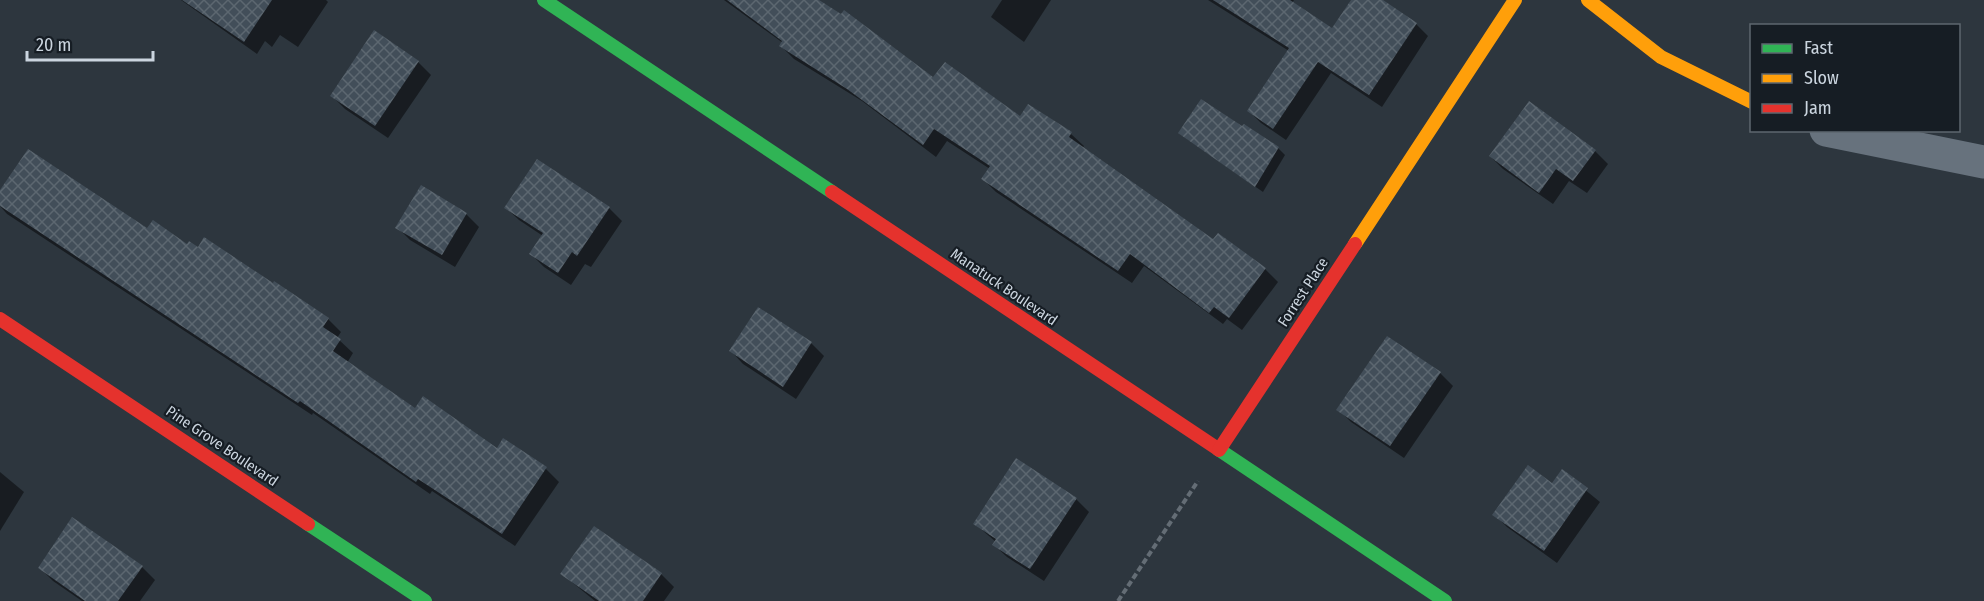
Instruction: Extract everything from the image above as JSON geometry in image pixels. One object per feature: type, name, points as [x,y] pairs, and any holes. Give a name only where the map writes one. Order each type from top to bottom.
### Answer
[{"type":"street","name":"Manatuck Boulevard","points":[[544,0],[1445,601]]},
{"type":"street","name":"Forrest Place","points":[[1219,450],[1515,0]]},
{"type":"street","points":[[1588,0],[1661,57],[1750,101]]},
{"type":"street","points":[[1836,132],[1984,162]]},
{"type":"street","name":"Pine Grove Boulevard","points":[[0,319],[425,601]]},
{"type":"path","points":[[1118,601],[1219,450]]},
{"type":"building","points":[[182,0],[272,0],[244,42]]},
{"type":"building","points":[[727,0],[819,0],[841,14],[844,10],[933,77],[945,62],[1020,116],[1028,104],[1072,132],[1069,137],[1213,239],[1218,233],[1266,268],[1229,318],[1214,307],[1209,313],[1130,254],[1118,271],[981,179],[990,166],[934,129],[923,145],[847,89],[779,46],[782,41]]},
{"type":"building","points":[[1213,0],[1290,0],[1332,28],[1351,0],[1383,0],[1417,23],[1369,95],[1318,62],[1273,129],[1247,111],[1289,48]]},
{"type":"building","points":[[374,30],[419,61],[375,126],[330,96]]},
{"type":"building","points":[[1201,99],[1279,147],[1255,187],[1178,133]]},
{"type":"building","points":[[1529,101],[1596,150],[1573,181],[1556,169],[1539,193],[1489,156]]},
{"type":"building","points":[[28,149],[147,228],[153,220],[187,244],[189,241],[198,247],[204,237],[273,283],[274,281],[329,318],[323,327],[341,339],[333,351],[415,408],[423,396],[497,448],[503,438],[547,467],[502,534],[418,479],[416,482],[300,401],[298,403],[0,206],[0,190]]},
{"type":"building","points":[[537,159],[610,207],[577,256],[572,252],[558,273],[529,254],[543,233],[504,208]]},
{"type":"building","points":[[421,185],[467,213],[442,255],[395,228]]},
{"type":"building","points":[[758,307],[812,342],[783,387],[729,351]]},
{"type":"building","points":[[1387,336],[1441,372],[1390,446],[1336,410]]},
{"type":"building","points":[[1016,458],[1077,498],[1030,569],[992,545],[996,539],[973,524]]},
{"type":"building","points":[[1528,465],[1552,483],[1562,469],[1588,488],[1544,551],[1492,515]]},
{"type":"building","points":[[72,517],[143,566],[118,601],[85,601],[38,568]]},
{"type":"building","points":[[594,526],[662,573],[643,601],[599,601],[560,574]]},
{"type":"traffic: fast","points":[[544,0],[832,192]]},
{"type":"traffic: fast","points":[[1218,449],[1445,601]]},
{"type":"traffic: fast","points":[[308,524],[425,601]]},
{"type":"traffic: slow","points":[[1355,244],[1515,0]]},
{"type":"traffic: slow","points":[[1588,0],[1661,57],[1750,101]]},
{"type":"traffic: jam","points":[[832,192],[1218,449]]},
{"type":"traffic: jam","points":[[1219,450],[1355,244]]},
{"type":"traffic: jam","points":[[0,319],[308,524]]}]
